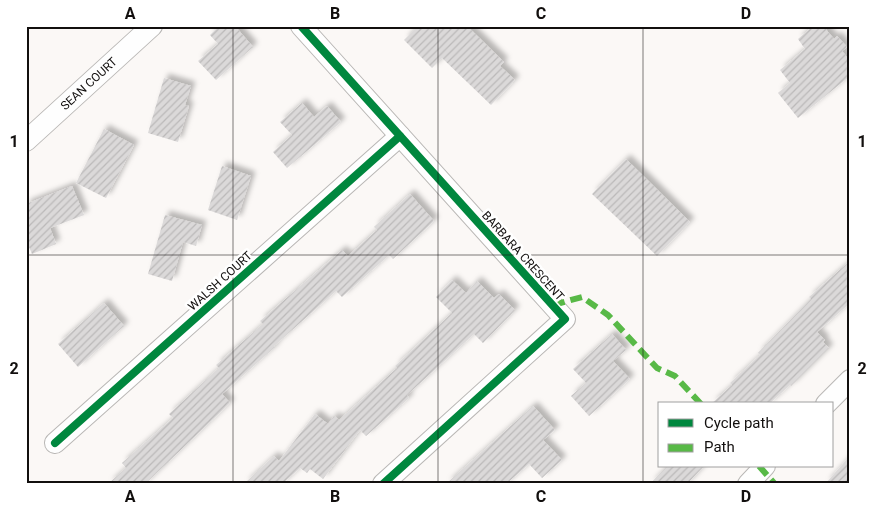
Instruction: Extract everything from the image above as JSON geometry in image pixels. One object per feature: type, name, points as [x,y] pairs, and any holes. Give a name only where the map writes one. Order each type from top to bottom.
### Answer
[{"type":"street","name":"SEAN COURT","points":[[26,141],[152,26]]},
{"type":"street","name":"BARBARA CRESCENT","points":[[301,26],[565,319],[383,484]]},
{"type":"street","name":"WALSH COURT","points":[[55,443],[400,136]]},
{"type":"street","points":[[828,402],[850,380]]},
{"type":"street","points":[[748,484],[764,468]]},
{"type":"building","points":[[219,26],[235,26],[253,47],[216,80],[198,61],[218,44],[210,35]]},
{"type":"building","points":[[418,26],[467,26],[504,62],[500,66],[515,80],[491,105],[442,58],[432,68],[404,40]]},
{"type":"building","points":[[813,26],[823,26],[834,39],[837,36],[847,47],[842,51],[850,61],[850,76],[798,118],[778,93],[790,83],[780,70],[805,49],[798,39]]},
{"type":"building","points":[[164,78],[191,86],[185,105],[189,106],[178,142],[148,133]]},
{"type":"building","points":[[302,103],[314,117],[327,106],[341,122],[287,168],[273,152],[292,135],[280,122]]},
{"type":"building","points":[[104,129],[134,145],[106,198],[76,183]]},
{"type":"building","points":[[626,159],[690,222],[657,256],[592,194]]},
{"type":"building","points":[[222,166],[251,176],[237,220],[208,210]]},
{"type":"building","points":[[72,186],[84,215],[50,228],[56,244],[32,254],[26,240],[26,204]]},
{"type":"building","points":[[410,194],[434,221],[393,259],[389,255],[342,297],[336,291],[274,346],[222,394],[230,403],[145,484],[108,484],[126,468],[122,463],[173,418],[169,414],[219,368],[216,365],[263,324],[260,321],[342,250],[348,256],[377,230],[374,227]]},
{"type":"building","points":[[165,215],[202,225],[196,246],[183,242],[172,281],[148,274]]},
{"type":"building","points":[[850,261],[850,303],[817,332],[825,340],[823,342],[829,348],[791,386],[771,402],[713,402],[732,385],[730,383],[760,355],[758,353],[811,299],[809,297]]},
{"type":"building","points":[[452,280],[466,293],[477,281],[494,298],[499,294],[515,310],[483,343],[474,334],[407,395],[409,398],[366,436],[360,430],[323,479],[310,469],[307,473],[300,468],[282,484],[244,484],[274,456],[279,461],[315,414],[328,424],[334,416],[339,420],[397,368],[395,366],[452,313],[436,297]]},
{"type":"building","points":[[104,303],[124,326],[78,367],[58,344]]},
{"type":"building","points":[[612,334],[626,350],[613,361],[630,379],[589,416],[571,396],[586,383],[573,369]]},
{"type":"building","points":[[533,406],[555,430],[543,440],[562,460],[542,478],[529,464],[506,484],[446,484]]},
{"type":"building","points":[[850,456],[850,484],[825,484]]},
{"type":"building","points":[[665,468],[702,468],[687,484],[650,484]]},
{"type":"marked path","points":[[553,305],[582,297],[608,315],[657,368],[675,376],[699,402]]},
{"type":"marked path","points":[[761,468],[775,484]]},
{"type":"cycle path","points":[[301,26],[565,319],[383,484]]},
{"type":"cycle path","points":[[55,443],[400,136]]}]
